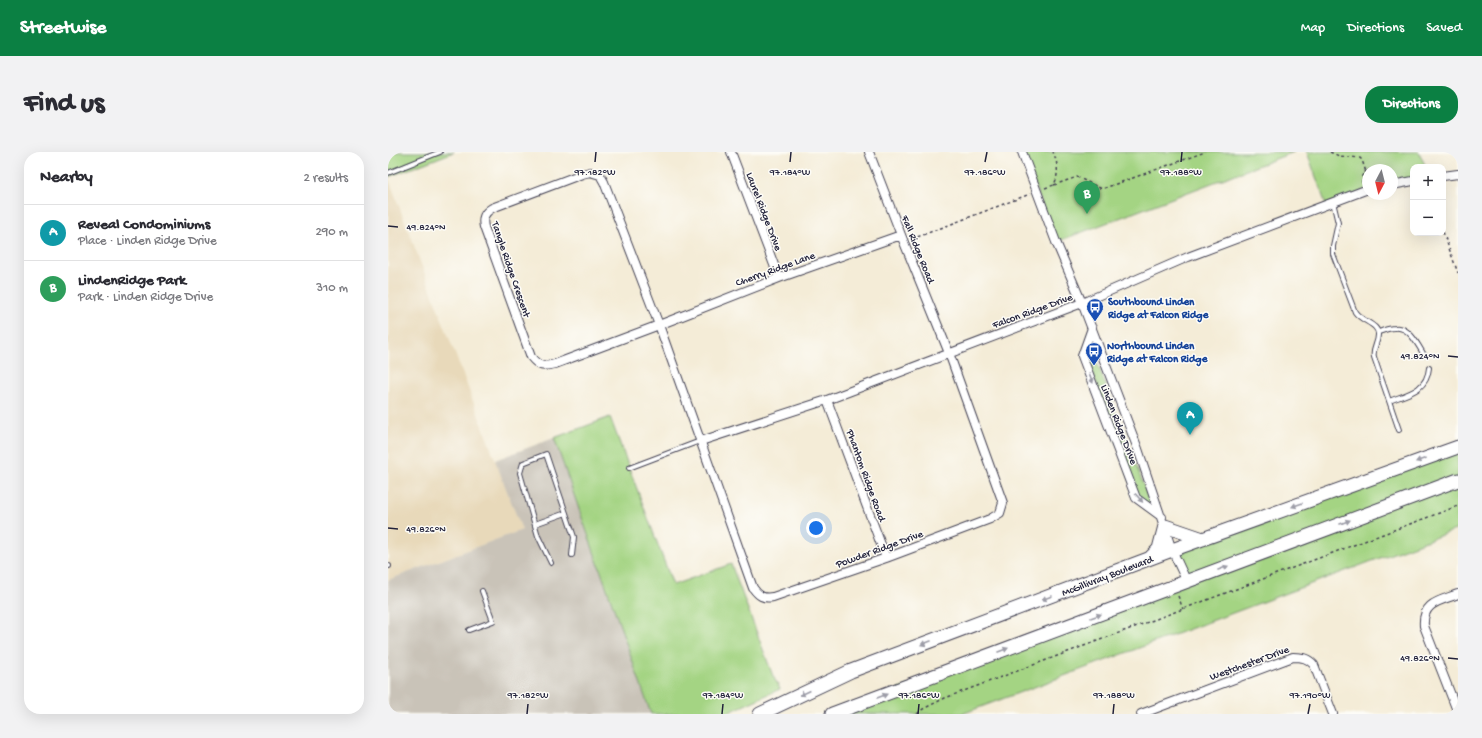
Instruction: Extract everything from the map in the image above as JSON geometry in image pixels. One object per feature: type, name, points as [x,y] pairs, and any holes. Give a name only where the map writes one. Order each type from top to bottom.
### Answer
[{"type":"main road","name":"McGillivray Boulevard","points":[[760,714],[851,672],[1172,550],[1458,447]]},
{"type":"main road","points":[[832,714],[1458,480]]},
{"type":"main road","points":[[1149,559],[1159,549],[1163,522],[1203,539]]},
{"type":"street","name":"Laurel Ridge Drive","points":[[731,152],[779,278]]},
{"type":"street","name":"Fall Ridge Road","points":[[869,152],[949,353]]},
{"type":"street","name":"Linden Ridge Drive","points":[[1022,152],[1138,449],[1172,550],[1187,582]]},
{"type":"street","name":"Tangle Ridge Crescent","points":[[659,326],[555,364],[544,367],[536,363],[531,357],[484,227],[483,220],[486,212],[492,208],[582,174],[590,172],[600,175],[659,326],[701,441]]},
{"type":"street","points":[[1446,176],[1458,174]]},
{"type":"street","points":[[1398,184],[1410,182]]},
{"type":"street","name":"Falcon Ridge Drive","points":[[701,441],[827,400],[1082,303],[1188,257],[1362,191]]},
{"type":"street","name":"Cherry Ridge Lane","points":[[659,326],[779,278],[901,235]]},
{"type":"street","name":"Linden Ridge Drive","points":[[1092,328],[1082,356],[1136,498],[1163,522]]},
{"type":"street","name":"Powder Ridge Drive","points":[[701,441],[753,588],[758,595],[766,598],[773,597],[886,558],[990,519],[1000,513],[1003,503],[949,353]]},
{"type":"street","name":"Phantom Ridge Road","points":[[827,400],[886,558]]},
{"type":"street","points":[[1458,594],[1434,603],[1426,608],[1423,617],[1424,626],[1458,713]]},
{"type":"street","name":"Westchester Drive","points":[[1141,714],[1292,657],[1309,659],[1314,665],[1332,714]]},
{"type":"lane","points":[[388,173],[440,152]]},
{"type":"lane","points":[[1333,202],[1338,223],[1333,246],[1333,254],[1355,312],[1359,317],[1375,326],[1379,332],[1373,351],[1399,430]]},
{"type":"lane","points":[[1379,332],[1396,327],[1405,330],[1424,355]]},
{"type":"lane","points":[[1389,401],[1416,390],[1424,384],[1428,376],[1429,368]]},
{"type":"lane","points":[[630,468],[701,441]]},
{"type":"lane","points":[[551,563],[538,536],[520,473],[523,462],[546,454],[574,537],[572,555]]},
{"type":"lane","points":[[535,524],[566,513]]},
{"type":"lane","points":[[469,630],[493,620],[482,591]]},
{"type":"path","points":[[1053,152],[1058,167],[1057,179],[1054,185]]},
{"type":"path","points":[[901,235],[908,240],[1076,177],[1102,189],[1205,152]]},
{"type":"path","points":[[1330,152],[1339,156],[1360,158],[1364,164]]},
{"type":"path","points":[[1444,236],[1458,273]]},
{"type":"path","points":[[917,714],[923,709],[945,698],[1458,506]]},
{"type":"path","points":[[1174,587],[1184,609]]},
{"type":"shaded area","points":[[388,177],[522,530],[388,580]]},
{"type":"shaded area","points":[[554,438],[651,714],[388,714],[388,580],[522,530],[495,460]]},
{"type":"green space","points":[[388,152],[454,152],[388,177]]},
{"type":"green space","points":[[1022,152],[1294,152],[1056,242]]},
{"type":"green space","points":[[1307,152],[1419,152],[1425,164],[1410,164],[1410,182],[1398,184],[1398,164],[1362,164],[1362,191],[1326,205]]},
{"type":"green space","points":[[1090,344],[1151,505],[1136,498],[1087,357]]},
{"type":"green space","points":[[610,417],[673,585],[731,564],[773,676],[780,689],[725,714],[651,714],[554,438]]},
{"type":"green space","points":[[1458,447],[1458,529],[962,714],[832,714],[1186,582],[1172,550]]},
{"type":"place","name":"LindenRidge Park","points":[[1087,214]]},
{"type":"place","name":"Southbound Linden Ridge at Falcon Ridge","points":[[1095,322]]},
{"type":"place","name":"Northbound Linden Ridge at Falcon Ridge","points":[[1094,366]]},
{"type":"place","name":"Reveal Condominiums","points":[[1190,435]]}]
